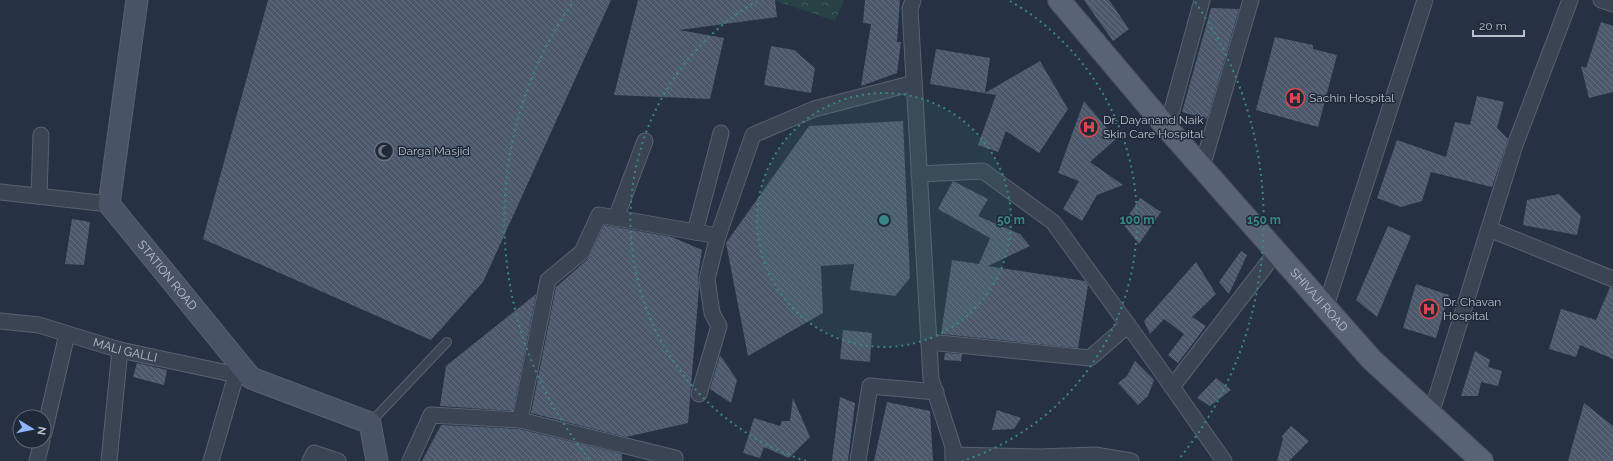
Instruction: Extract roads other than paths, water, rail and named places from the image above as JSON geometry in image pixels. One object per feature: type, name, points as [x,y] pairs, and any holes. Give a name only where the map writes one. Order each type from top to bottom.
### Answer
[{"type":"main road","points":[[109,204],[137,0]]},
{"type":"main road","name":"SHIVAJI ROAD","points":[[1059,0],[1167,128],[1326,306],[1372,360],[1482,461]]},
{"type":"main road","name":"STATION ROAD","points":[[109,204],[244,376]]},
{"type":"main road","points":[[244,376],[370,423],[377,461]]},
{"type":"street","points":[[913,0],[910,9],[931,379],[953,447],[953,458],[1095,455],[1131,461]]},
{"type":"street","points":[[1167,128],[1202,0]]},
{"type":"street","points":[[1202,167],[1251,0]]},
{"type":"street","points":[[1326,306],[1425,0]]},
{"type":"street","points":[[1431,414],[1515,145],[1570,0]]},
{"type":"street","points":[[1601,0],[1613,4]]},
{"type":"street","points":[[699,394],[719,326],[712,313],[707,279],[718,236],[753,135],[814,109],[914,83]]},
{"type":"street","points":[[695,232],[721,133]]},
{"type":"street","points":[[39,196],[41,135]]},
{"type":"street","points":[[616,218],[645,141]]},
{"type":"street","points":[[919,174],[983,171],[1053,222],[1128,325],[1223,461]]},
{"type":"street","points":[[0,192],[109,204]]},
{"type":"street","points":[[520,420],[548,280],[582,252],[599,216],[718,236]]},
{"type":"street","points":[[1489,229],[1613,279]]},
{"type":"street","points":[[1172,387],[1277,251]]},
{"type":"street","name":"MALI GALLI","points":[[0,321],[39,325],[120,350],[244,376]]},
{"type":"street","points":[[929,342],[1090,358],[1128,325]]},
{"type":"street","points":[[50,409],[68,334]]},
{"type":"street","points":[[109,461],[120,350]]},
{"type":"street","points":[[212,461],[244,376]]},
{"type":"street","points":[[858,461],[870,386],[936,392]]},
{"type":"street","points":[[410,461],[431,415],[520,420],[675,458],[675,461]]},
{"type":"street","points":[[37,461],[40,449]]},
{"type":"street","points":[[310,461],[314,453],[338,461]]},
{"type":"lane","points":[[370,423],[447,342]]},
{"type":"place","name":"Sachin Hospital","points":[[1295,98]]},
{"type":"place","name":"Dr. Dayanand Naik Skin Care Hospital","points":[[1089,127]]},
{"type":"place","name":"Darga Masjid","points":[[384,151]]},
{"type":"place","name":"Dr. Chavan Hospital","points":[[1429,309]]}]
